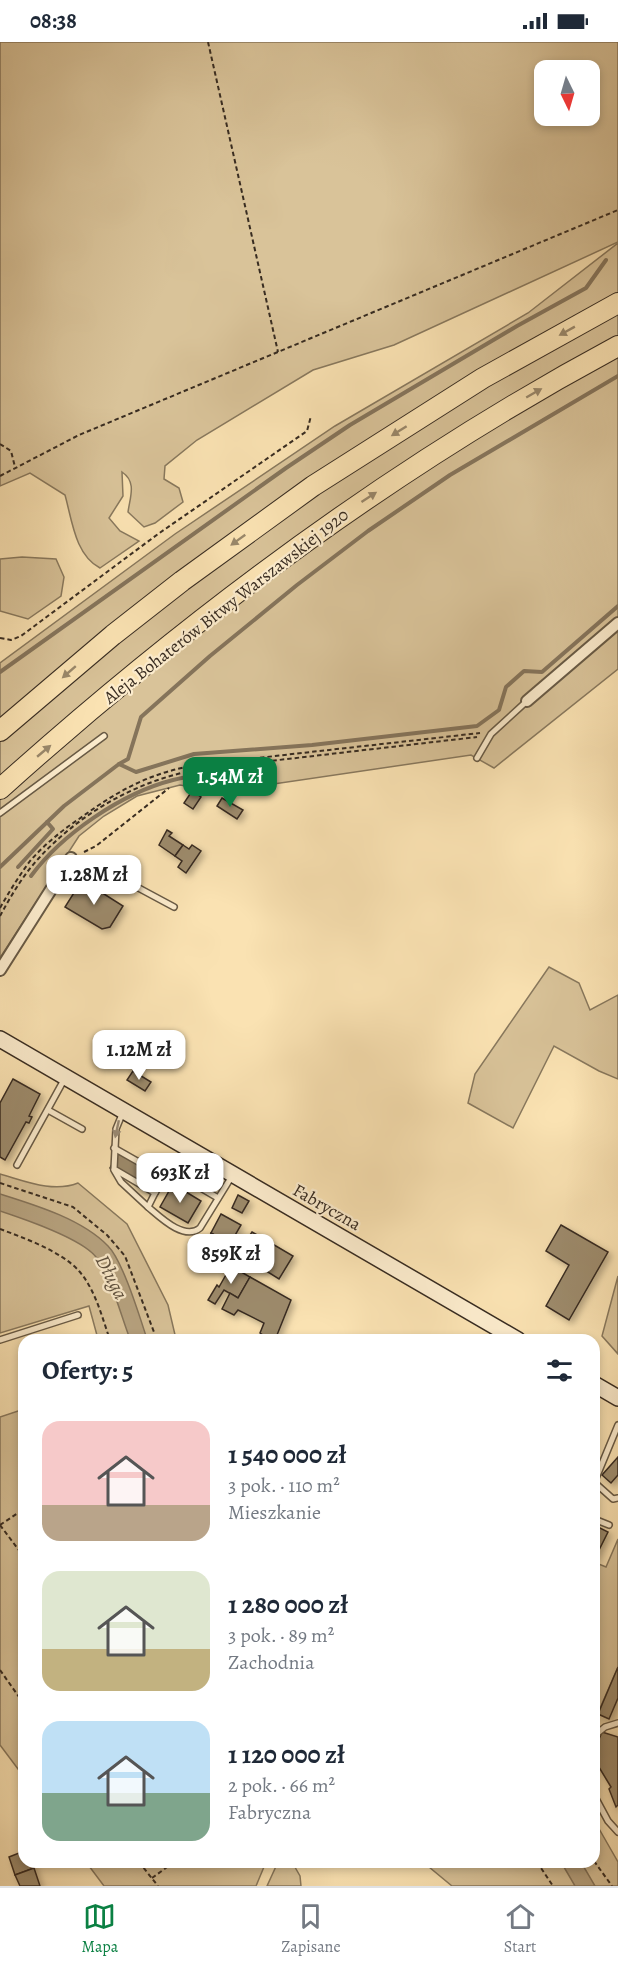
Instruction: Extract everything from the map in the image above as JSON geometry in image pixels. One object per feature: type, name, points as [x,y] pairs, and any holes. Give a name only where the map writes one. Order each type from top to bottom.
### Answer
[{"type":"highway","points":[[0,731],[130,621],[312,486],[483,378],[618,303]]},
{"type":"highway","name":"Aleja Bohaterów Bitwy Warszawskiej 1920","points":[[0,789],[207,616],[312,536],[473,430],[618,346]]},
{"type":"street","points":[[527,701],[618,622]]},
{"type":"street","points":[[0,970],[71,858]]},
{"type":"street","name":"Fabryczna","points":[[0,1039],[508,1334]]},
{"type":"street","points":[[600,1388],[618,1398]]},
{"type":"lane","points":[[477,758],[492,734],[527,701]]},
{"type":"lane","points":[[0,813],[104,736]]},
{"type":"lane","points":[[71,858],[92,863],[174,907]]},
{"type":"lane","points":[[17,1166],[66,1077]]},
{"type":"lane","points":[[120,1109],[114,1148],[114,1169],[121,1182],[148,1207],[174,1226],[188,1232],[194,1232],[200,1228],[233,1174]]},
{"type":"lane","points":[[48,1110],[82,1128]]},
{"type":"lane","points":[[114,1148],[165,1177],[189,1181],[218,1198]]},
{"type":"lane","points":[[114,1169],[155,1193]]},
{"type":"lane","points":[[148,1207],[165,1177]]},
{"type":"lane","points":[[19,1334],[78,1315]]},
{"type":"lane","points":[[0,1340],[18,1334]]},
{"type":"lane","points":[[600,1470],[617,1434],[618,1425]]},
{"type":"lane","points":[[600,1488],[613,1499],[618,1498]]},
{"type":"lane","points":[[600,1521],[609,1525]]},
{"type":"lane","points":[[600,1731],[605,1726],[618,1723]]},
{"type":"lane","points":[[600,1806],[608,1821],[618,1832]]},
{"type":"path","points":[[208,42],[279,353]]},
{"type":"path","points":[[0,476],[79,435],[618,210]]},
{"type":"path","points":[[0,638],[11,640],[21,636],[158,534],[307,431],[311,417]]},
{"type":"path","points":[[0,444],[11,451],[15,468]]},
{"type":"path","points":[[0,908],[21,874],[44,847],[99,804],[123,789],[152,776],[204,764],[481,733],[474,738]]},
{"type":"path","points":[[0,916],[24,877],[54,843],[114,799],[162,777],[201,769],[474,738],[492,734]]},
{"type":"path","points":[[71,858],[96,846],[169,788]]},
{"type":"path","points":[[0,1183],[74,1207],[107,1235],[125,1256],[155,1334]]},
{"type":"path","points":[[0,1229],[55,1254],[80,1272],[97,1304],[108,1334]]},
{"type":"path","points":[[18,1513],[0,1525],[18,1549]]},
{"type":"path","points":[[0,1670],[18,1696]]},
{"type":"path","points":[[144,1868],[158,1886]]},
{"type":"path","points":[[152,1878],[166,1868]]},
{"type":"path","points":[[541,1868],[553,1886]]},
{"type":"path","points":[[599,1868],[612,1886]]},
{"type":"shaded area","points":[[0,42],[618,42],[618,242],[394,345],[313,370],[197,440],[165,466],[164,479],[179,488],[183,502],[155,523],[144,527],[128,512],[131,485],[130,480],[122,472],[123,496],[109,518],[120,531],[139,541],[100,568],[85,555],[80,546],[65,495],[30,473],[0,486]]},
{"type":"shaded area","points":[[618,243],[618,669],[494,768],[471,755],[260,786],[239,773],[192,787],[180,785],[137,796],[104,816],[79,836],[0,958],[0,663],[175,534],[335,426],[528,313]]},
{"type":"shaded area","points":[[22,557],[56,559],[64,577],[61,596],[28,619],[0,611],[0,559]]},
{"type":"shaded area","points":[[549,967],[579,983],[590,1010],[618,995],[618,1079],[554,1046],[513,1128],[468,1103],[475,1074]]},
{"type":"shaded area","points":[[0,1174],[29,1183],[49,1186],[59,1187],[78,1183],[127,1224],[168,1305],[175,1334],[97,1334],[89,1306],[0,1333]]},
{"type":"shaded area","points":[[618,1276],[618,1354],[602,1336]]},
{"type":"shaded area","points":[[18,1411],[18,1769],[0,1745],[0,1417]]},
{"type":"shaded area","points":[[618,1539],[618,1667],[600,1708],[600,1564],[606,1567]]},
{"type":"shaded area","points":[[600,1830],[618,1862],[618,1886],[452,1886],[430,1868],[600,1868]]},
{"type":"shaded area","points":[[90,1868],[264,1868],[256,1886],[104,1886]]},
{"type":"shaded area","points":[[275,1868],[295,1868],[300,1876],[301,1886],[267,1886]]},
{"type":"water","name":"Długa","points":[[0,1194],[43,1208],[72,1221],[97,1236],[114,1253],[136,1304],[145,1334],[128,1334],[111,1285],[96,1257],[89,1250],[65,1236],[0,1211]]},
{"type":"water","points":[[564,1868],[584,1868],[595,1886],[575,1886]]},
{"type":"building","points":[[192,791],[201,797],[193,809],[184,803]]},
{"type":"building","points":[[222,798],[243,810],[237,819],[217,806]]},
{"type":"building","points":[[167,830],[172,833],[169,836],[183,845],[175,856],[159,845]]},
{"type":"building","points":[[183,845],[189,849],[192,845],[201,851],[186,873],[178,867],[182,861],[175,856]]},
{"type":"building","points":[[82,880],[123,906],[110,927],[102,929],[65,907]]},
{"type":"building","points":[[133,1071],[151,1082],[145,1091],[127,1080]]},
{"type":"building","points":[[13,1079],[40,1094],[29,1116],[32,1117],[29,1123],[26,1122],[5,1160],[0,1157],[0,1103]]},
{"type":"building","points":[[118,1153],[157,1175],[149,1190],[110,1168]]},
{"type":"building","points":[[173,1184],[201,1201],[188,1223],[160,1207]]},
{"type":"building","points":[[238,1195],[249,1201],[242,1213],[232,1208]]},
{"type":"building","points":[[221,1214],[241,1225],[230,1244],[211,1233]]},
{"type":"building","points":[[561,1225],[608,1252],[569,1320],[546,1306],[569,1265],[546,1251]]},
{"type":"building","points":[[252,1232],[264,1239],[255,1255],[242,1247]]},
{"type":"building","points":[[211,1233],[230,1244],[223,1257],[205,1247]]},
{"type":"building","points":[[264,1239],[293,1256],[279,1279],[255,1264],[260,1258],[255,1255]]},
{"type":"building","points":[[231,1266],[250,1277],[238,1298],[224,1290],[215,1304],[208,1300],[217,1285],[219,1287]]},
{"type":"building","points":[[250,1277],[291,1300],[277,1334],[262,1334],[264,1323],[238,1310],[234,1315],[222,1309],[230,1293],[238,1298]]},
{"type":"building","points":[[618,1457],[618,1475],[611,1483],[602,1475]]},
{"type":"building","points":[[600,1528],[608,1532],[600,1548]]},
{"type":"building","points":[[618,1667],[618,1698],[609,1719],[600,1715],[600,1709]]},
{"type":"building","points":[[602,1732],[618,1737],[618,1805],[616,1807],[609,1789],[611,1787],[600,1769]]},
{"type":"building","points":[[18,1853],[18,1868],[34,1868],[15,1875],[9,1857]]},
{"type":"building","points":[[34,1868],[40,1886],[20,1886],[15,1875]]},
{"type":"waterway","points":[[0,672],[350,425],[586,288],[606,260]]},
{"type":"waterway","points":[[119,764],[128,759],[141,717],[210,656],[297,585],[368,531],[450,475],[618,376]]},
{"type":"waterway","points":[[0,867],[64,806],[119,764],[136,772],[194,754],[312,745],[477,726],[499,710],[506,687],[524,671],[542,672],[618,606]]},
{"type":"waterway","points":[[31,876],[44,860],[76,831],[94,817],[134,795],[184,777],[268,766]]},
{"type":"waterway","points":[[18,867],[53,829],[47,822]]}]
